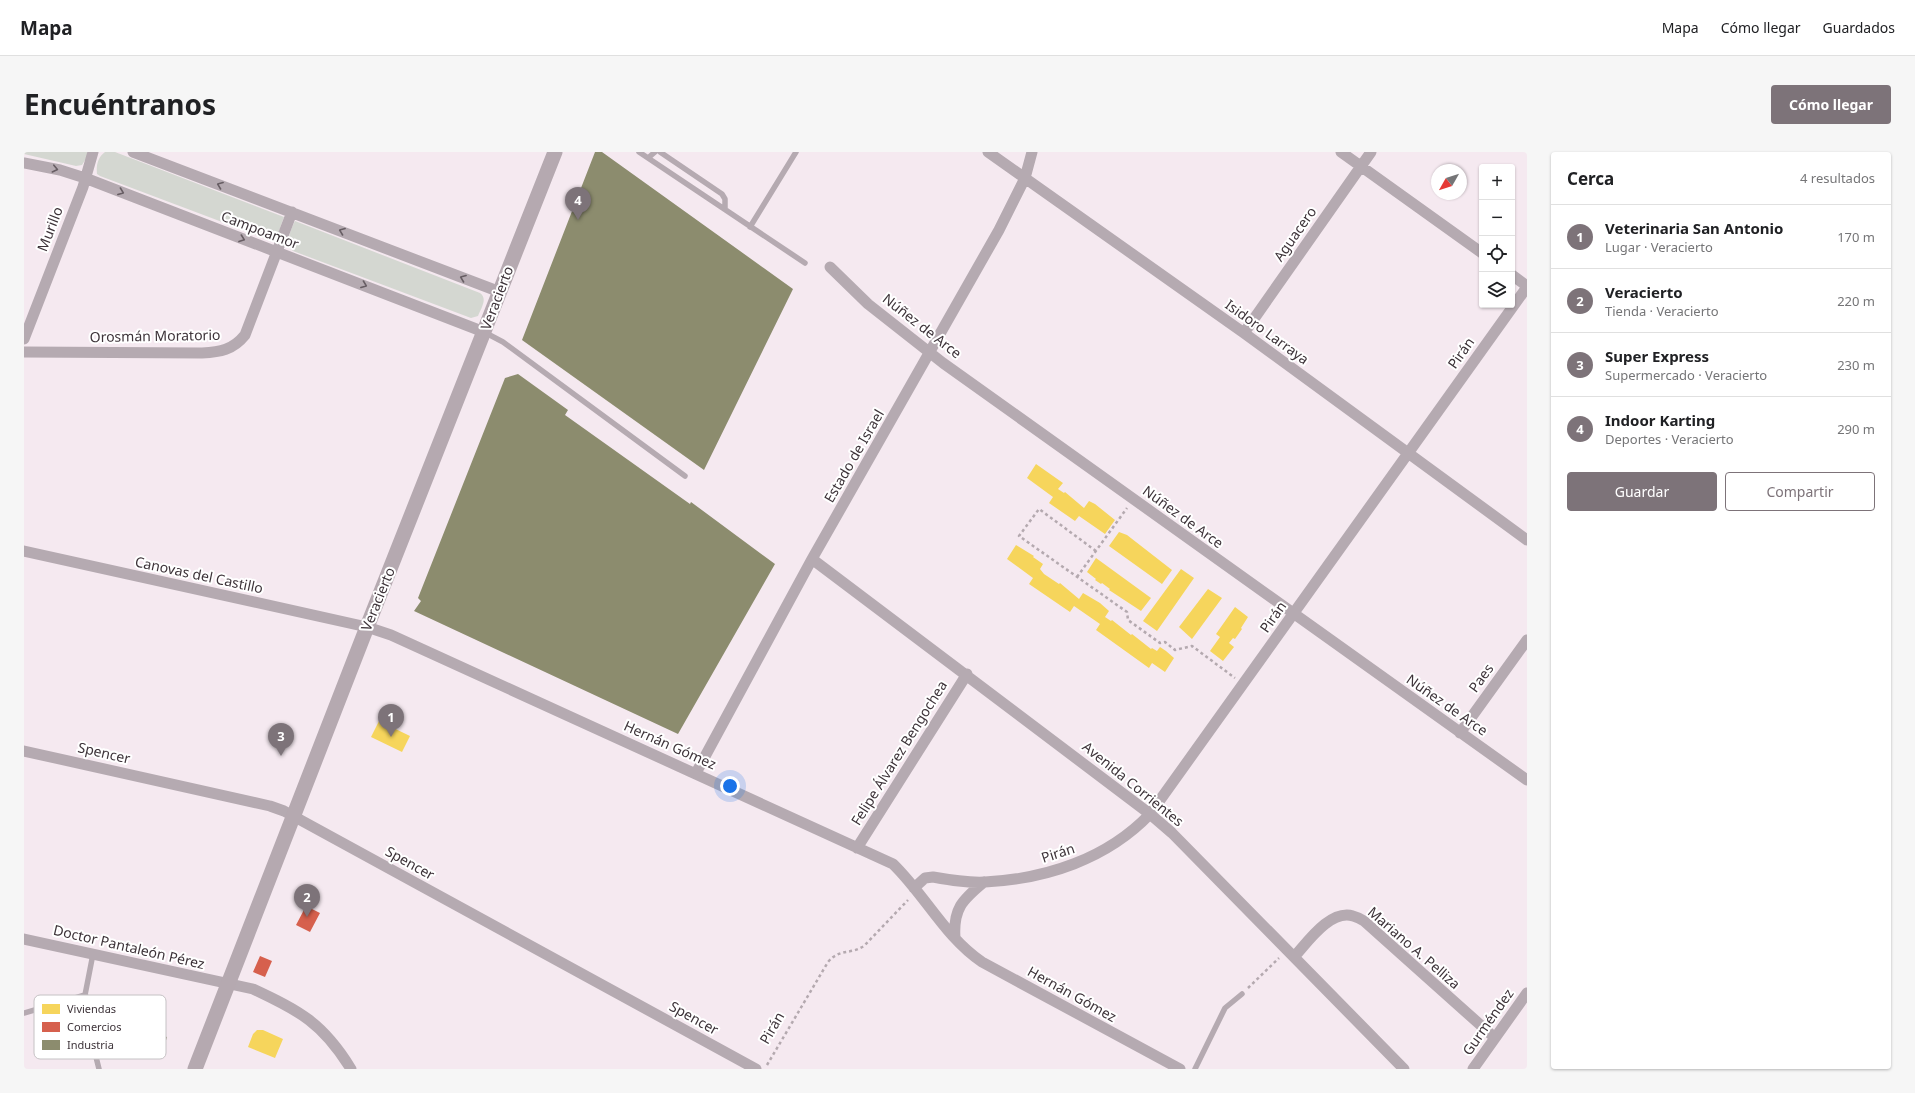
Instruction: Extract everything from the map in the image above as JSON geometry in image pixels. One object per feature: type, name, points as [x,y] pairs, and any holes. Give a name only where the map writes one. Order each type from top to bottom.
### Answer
[{"type":"street","name":"Murillo","points":[[24,339],[85,178],[93,152]]},
{"type":"street","name":"Campoamor","points":[[133,152],[500,292]]},
{"type":"street","name":"Veracierto","points":[[195,1069],[367,627],[555,152]]},
{"type":"street","name":"Isidoro Larraya","points":[[988,152],[1244,333],[1527,540]]},
{"type":"street","name":"Estado de Israel","points":[[696,773],[812,559],[999,230],[1025,178],[1032,152]]},
{"type":"street","points":[[1340,152],[1479,252]]},
{"type":"street","name":"Aguacero","points":[[1244,333],[1371,152]]},
{"type":"street","name":"Campoamor","points":[[24,163],[60,170],[85,178],[484,332]]},
{"type":"street","name":"Orosmán Moratorio","points":[[24,352],[202,353],[228,350],[240,342],[245,335],[292,212]]},
{"type":"street","name":"Núñez de Arce","points":[[830,267],[868,304],[930,353],[1293,615],[1527,780]]},
{"type":"street","points":[[1515,277],[1527,286]]},
{"type":"street","name":"Pirán","points":[[914,888],[925,878],[933,877],[984,882],[1032,877],[1089,859],[1127,836],[1150,814],[1527,286]]},
{"type":"street","name":"Canovas del Castillo","points":[[24,551],[367,627]]},
{"type":"street","name":"Avenida Corrientes","points":[[812,559],[967,674],[1150,814],[1172,833],[1404,1069]]},
{"type":"street","name":"Hernán Gómez","points":[[367,627],[391,635],[893,864],[955,938],[967,951],[982,962],[1180,1069]]},
{"type":"street","name":"Paes","points":[[1460,733],[1527,640]]},
{"type":"street","name":"Felipe Álvarez Bengochea","points":[[857,848],[967,674]]},
{"type":"street","name":"Spencer","points":[[24,751],[270,806],[293,816],[756,1069]]},
{"type":"street","points":[[955,938],[954,928],[958,908],[965,898],[984,882]]},
{"type":"street","name":"Mariano A. Pelliza","points":[[1290,953],[1329,921],[1339,916],[1352,915],[1364,921],[1495,1038]]},
{"type":"street","name":"Doctor Pantaleón Pérez","points":[[24,939],[253,989],[307,1018],[330,1038],[351,1069]]},
{"type":"street","name":"Gurméndez","points":[[1473,1069],[1527,993]]},
{"type":"lane","points":[[639,152],[805,263]]},
{"type":"lane","points":[[648,158],[655,152]]},
{"type":"lane","points":[[660,152],[722,194],[725,199],[725,209]]},
{"type":"lane","points":[[750,227],[796,152]]},
{"type":"lane","points":[[484,332],[503,342],[685,476]]},
{"type":"lane","points":[[85,995],[93,954]]},
{"type":"lane","points":[[1196,1069],[1225,1008],[1242,994]]},
{"type":"lane","points":[[24,1013],[34,1010]]},
{"type":"lane","points":[[96,1059],[99,1069]]},
{"type":"path","points":[[1077,577],[1133,500]]},
{"type":"path","points":[[1096,550],[1039,509],[1019,536],[1126,612],[1128,620],[1160,643],[1165,642],[1175,650],[1192,646],[1243,684]]},
{"type":"path","name":"Pirán","points":[[765,1069],[828,962],[834,956],[842,952],[857,950],[864,946],[904,905],[914,888]]},
{"type":"path","points":[[1242,994],[1290,953]]},
{"type":"shaded area","points":[[24,152],[87,152],[87,157],[82,165],[76,166],[24,154]]},
{"type":"shaded area","points":[[105,152],[115,152],[284,217],[275,242],[100,176],[97,174],[97,164]]},
{"type":"shaded area","points":[[295,221],[480,293],[484,301],[478,316],[471,318],[293,251],[290,248],[289,241],[290,232]]},
{"type":"building: Viviendas","points":[[1036,464],[1063,483],[1058,489],[1064,493],[1065,492],[1084,508],[1089,501],[1115,520],[1105,534],[1079,516],[1075,521],[1049,503],[1053,497],[1027,478]]},
{"type":"building: Viviendas","points":[[1119,532],[1127,535],[1172,570],[1162,584],[1109,546]]},
{"type":"building: Viviendas","points":[[1016,545],[1034,556],[1033,557],[1043,564],[1040,569],[1044,574],[1059,584],[1060,583],[1079,599],[1083,593],[1100,603],[1109,611],[1105,617],[1111,621],[1112,620],[1151,649],[1152,648],[1157,651],[1160,647],[1166,651],[1174,658],[1165,672],[1152,663],[1149,668],[1096,630],[1100,624],[1074,606],[1070,612],[1029,584],[1033,578],[1007,559]]},
{"type":"building: Viviendas","points":[[1096,558],[1151,598],[1141,611],[1109,590],[1110,589],[1102,583],[1101,584],[1095,580],[1096,579],[1087,572]]},
{"type":"building: Viviendas","points":[[1181,569],[1194,578],[1157,631],[1143,621]]},
{"type":"building: Viviendas","points":[[1208,589],[1222,598],[1192,639],[1179,627]]},
{"type":"building: Viviendas","points":[[1235,607],[1248,617],[1235,639],[1233,638],[1229,643],[1234,647],[1223,661],[1210,651],[1220,637],[1216,634]]},
{"type":"building: Viviendas","points":[[379,721],[410,736],[402,752],[371,737]]},
{"type":"building: Viviendas","points":[[257,1030],[263,1030],[283,1039],[275,1058],[248,1047],[253,1034]]},
{"type":"building: Comercios","points":[[306,906],[320,913],[310,932],[296,925]]},
{"type":"building: Comercios","points":[[260,956],[272,961],[265,977],[253,972]]},
{"type":"building: Industria","points":[[595,152],[602,152],[793,289],[704,470],[522,340]]},
{"type":"building: Industria","points":[[518,374],[568,410],[565,415],[690,504],[691,502],[775,564],[678,734],[414,611],[421,601],[418,598],[505,378]]},
{"type":"place","name":"Indoor Karting","points":[[578,220]]},
{"type":"place","name":"Veterinaria San Antonio","points":[[391,737]]},
{"type":"place","name":"Super Express","points":[[281,756]]},
{"type":"place","name":"Veracierto","points":[[307,917]]}]
